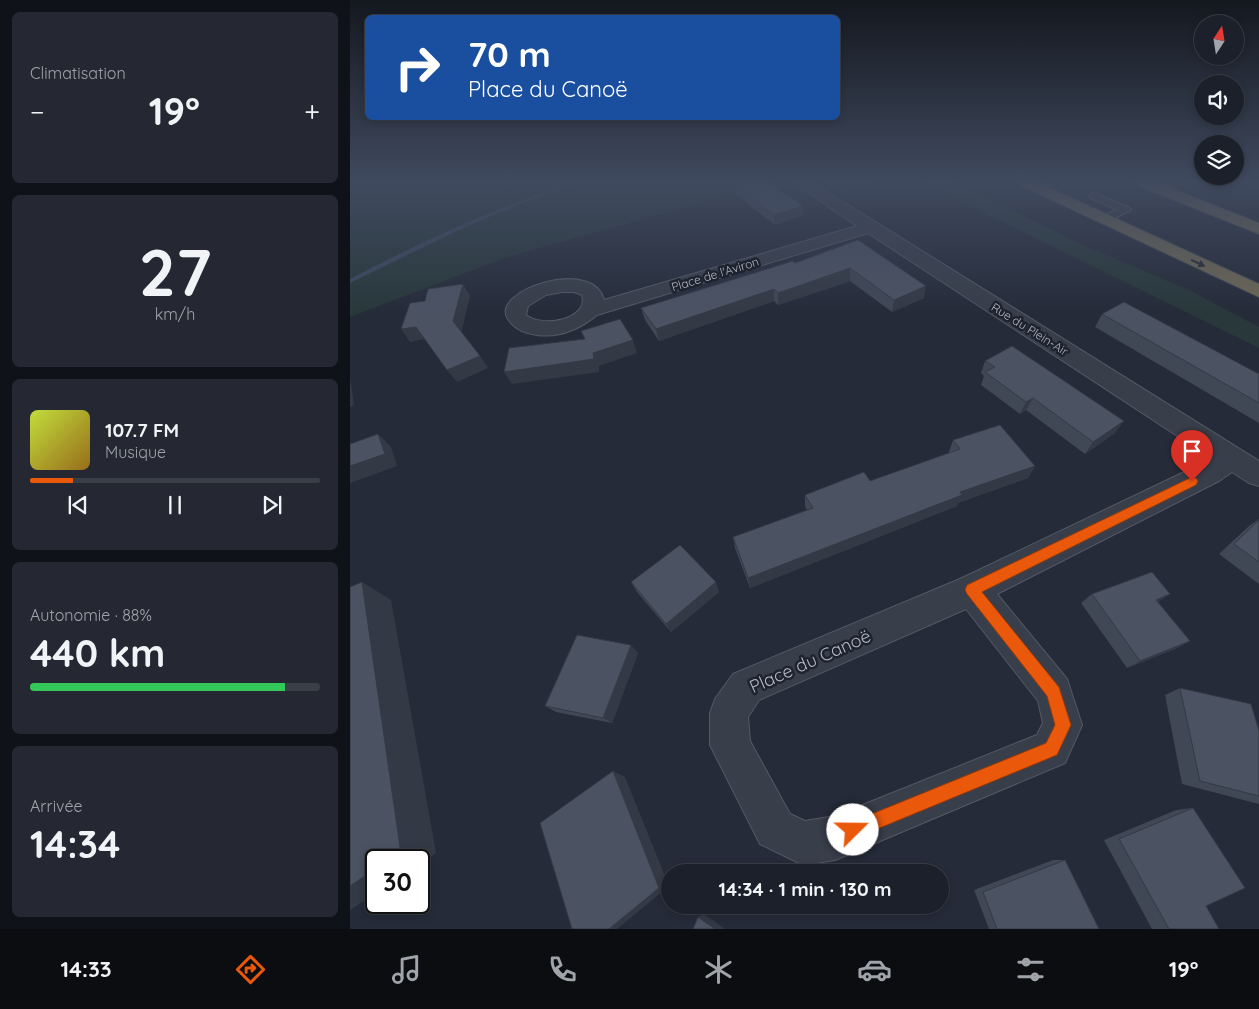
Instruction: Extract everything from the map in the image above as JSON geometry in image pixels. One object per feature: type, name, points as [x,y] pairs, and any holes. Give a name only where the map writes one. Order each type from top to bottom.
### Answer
[{"type":"highway","points":[[1120,226],[1259,291]]},
{"type":"street","name":"Place de l'Aviron","points":[[590,311],[870,227]]},
{"type":"street","name":"Rue du Plein-Air","points":[[870,227],[1259,475]]},
{"type":"street","name":"Place du Canoë","points":[[972,590],[1054,692],[1063,725],[1051,749],[835,838],[803,843],[774,829],[730,745],[729,713],[746,687],[972,590],[1209,473],[1231,458]]},
{"type":"shaded area","points":[[350,226],[617,226],[507,257],[350,317]]},
{"type":"shaded area","points":[[1011,226],[1045,226],[1076,242],[1191,291],[1259,327],[1259,348]]},
{"type":"building","points":[[858,240],[926,286],[894,300],[850,268],[778,293],[774,289],[656,329],[641,308],[793,261],[795,263]]},
{"type":"building","points":[[463,284],[453,321],[480,356],[447,370],[416,327],[401,329],[410,303],[425,301],[428,289]]},
{"type":"building","points":[[1124,302],[1259,374],[1259,403],[1102,314]]},
{"type":"building","points":[[620,319],[633,340],[593,353],[594,359],[504,372],[509,348],[585,339],[581,331]]},
{"type":"building","points":[[1012,346],[1124,421],[1093,442],[1033,398],[1026,402],[985,372],[995,367],[985,361]]},
{"type":"building","points":[[1000,425],[1035,466],[960,492],[962,495],[748,578],[733,537],[813,508],[805,495],[864,472],[870,481],[960,449],[953,440]]},
{"type":"building","points":[[378,434],[385,454],[350,466],[350,444]]},
{"type":"building","points":[[1259,520],[1259,562],[1234,544]]},
{"type":"building","points":[[680,545],[716,582],[666,624],[631,582]]},
{"type":"building","points":[[1152,572],[1170,594],[1156,600],[1190,641],[1140,661],[1092,594]]},
{"type":"building","points":[[362,582],[400,849],[365,849],[365,876],[350,886],[350,587]]},
{"type":"building","points":[[577,635],[631,645],[603,718],[545,706]]},
{"type":"building","points":[[1180,688],[1251,704],[1259,731],[1259,796],[1200,781]]},
{"type":"building","points":[[613,771],[659,888],[609,929],[572,929],[540,823]]},
{"type":"building","points":[[1193,808],[1245,888],[1206,906],[1219,929],[1169,929],[1119,839]]},
{"type":"building","points":[[1065,860],[1099,929],[997,929],[983,892]]},
{"type":"building","points":[[698,917],[715,929],[693,929]]},
{"type":"waterway","points":[[350,281],[463,226]]},
{"type":"route","points":[[853,830],[1051,749],[1063,725],[1054,692],[972,590],[1192,481]]}]
